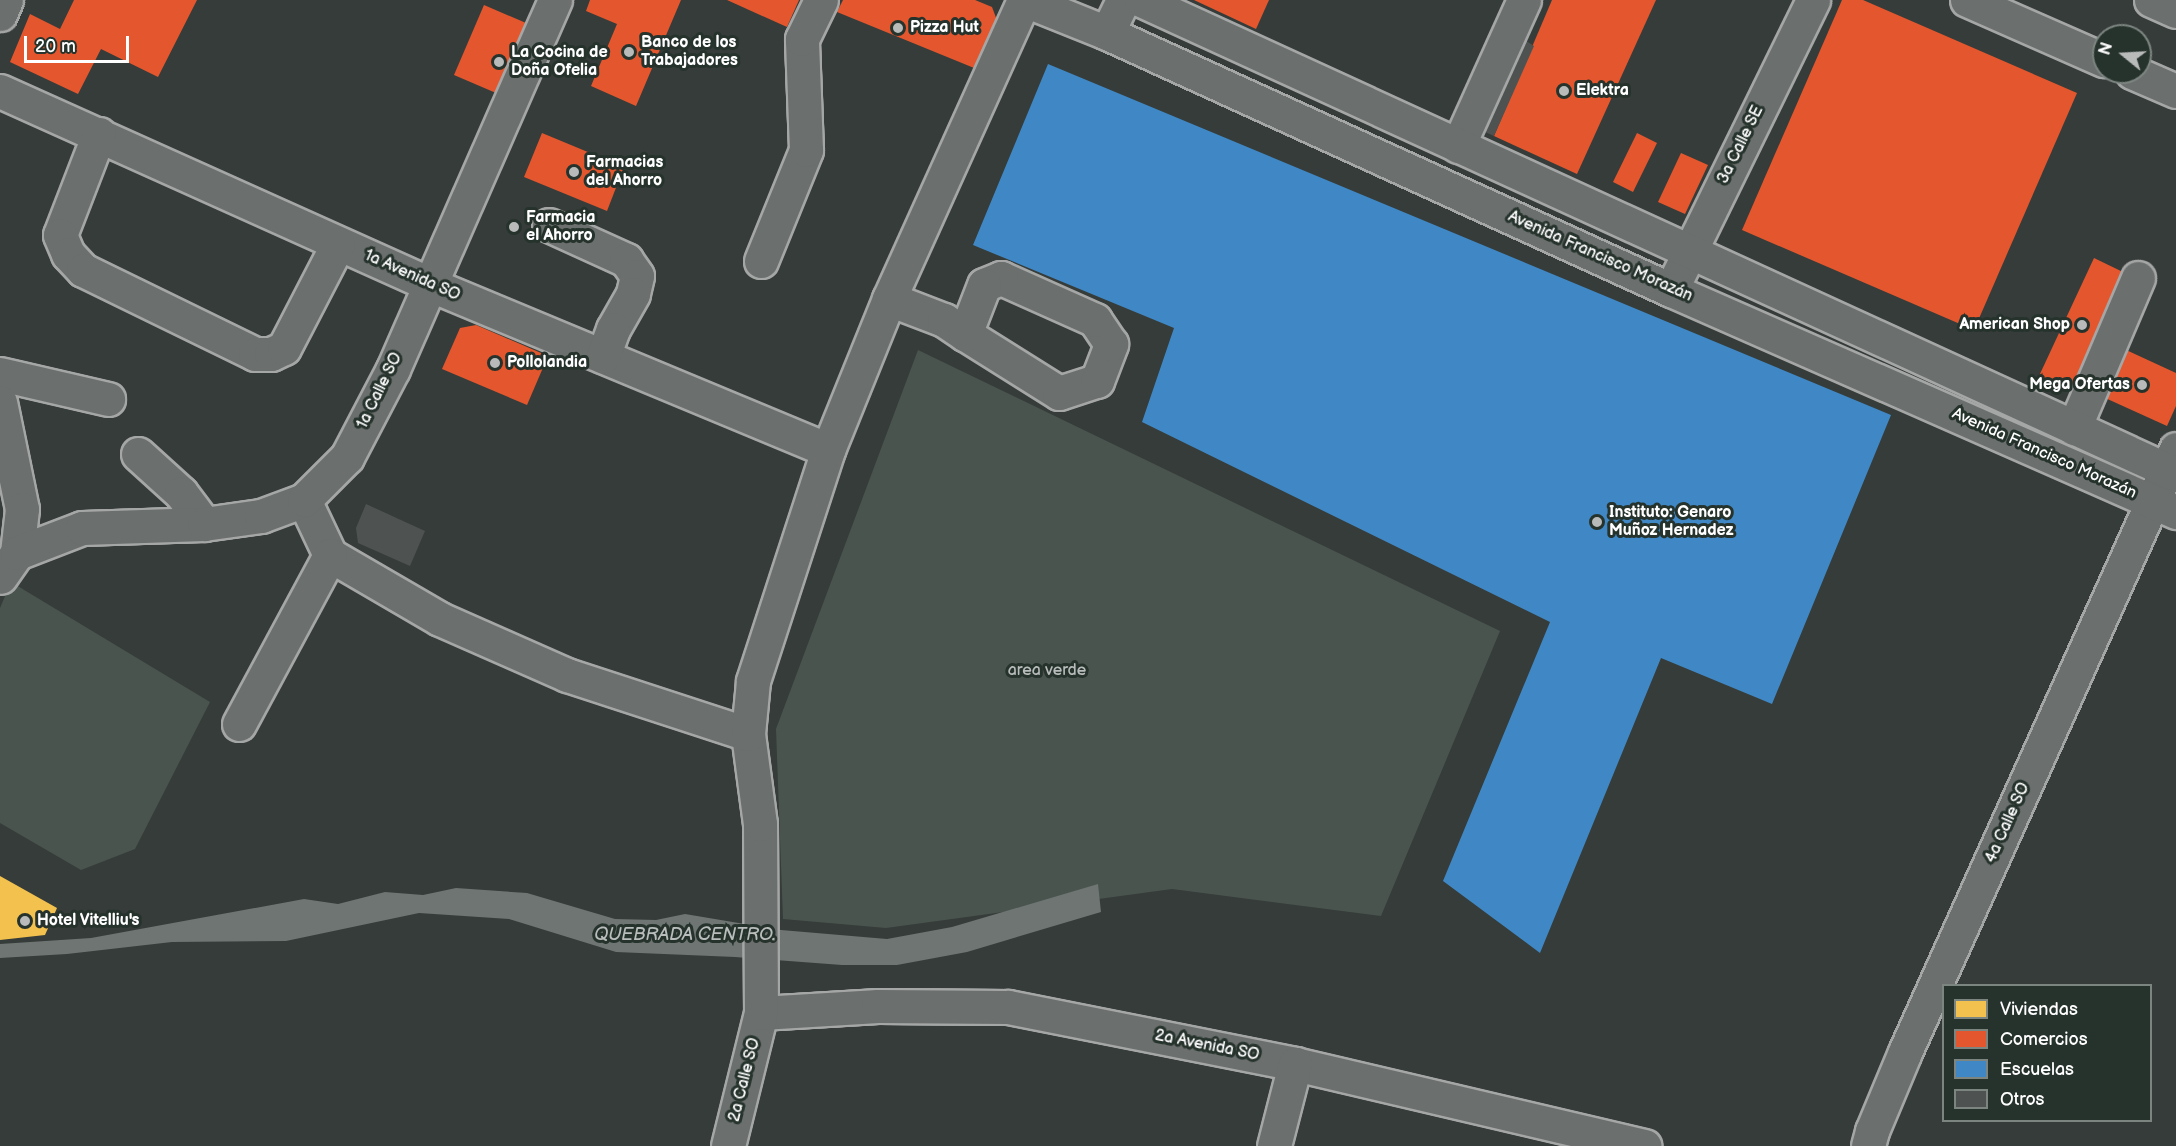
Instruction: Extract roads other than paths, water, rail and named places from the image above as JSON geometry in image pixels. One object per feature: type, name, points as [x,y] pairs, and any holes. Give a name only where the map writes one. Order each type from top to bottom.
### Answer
[{"type":"street","points":[[0,14],[6,0]]},
{"type":"street","name":"1a Calle SO","points":[[9,565],[82,528],[204,524],[261,516],[304,500],[347,457],[393,369],[555,0]]},
{"type":"street","points":[[761,261],[806,150],[802,39],[820,0]]},
{"type":"street","name":"Avenida Francisco Morazán","points":[[1024,0],[1107,33],[1671,290],[2164,507]]},
{"type":"street","name":"2a Calle SO","points":[[728,1146],[762,998],[760,824],[748,734],[753,681],[828,450],[889,299],[1024,0]]},
{"type":"street","points":[[1107,33],[1122,0]]},
{"type":"street","points":[[1141,0],[2074,428],[2173,464]]},
{"type":"street","points":[[1458,146],[1524,0]]},
{"type":"street","name":"3a Calle SE","points":[[1671,290],[1688,251],[1813,0]]},
{"type":"street","points":[[1966,0],[2092,55]]},
{"type":"street","points":[[2151,0],[2176,11]]},
{"type":"street","points":[[2152,81],[2176,91]]},
{"type":"street","name":"1a Avenida SO","points":[[0,91],[429,284],[828,450]]},
{"type":"street","points":[[99,134],[60,235],[68,254],[83,270],[255,354],[271,354],[284,348],[338,244]]},
{"type":"street","points":[[549,225],[626,260],[637,276],[633,294],[613,329],[603,356]]},
{"type":"street","points":[[2074,428],[2138,278]]},
{"type":"street","points":[[889,299],[944,320],[965,334]]},
{"type":"street","points":[[0,374],[108,399]]},
{"type":"street","points":[[0,402],[8,474],[22,509],[9,565]]},
{"type":"street","points":[[138,454],[181,494],[204,524]]},
{"type":"street","name":"4a Calle SO","points":[[1870,1138],[1905,1052],[2164,507],[2173,464]]},
{"type":"street","points":[[304,500],[330,555],[440,619],[567,675],[748,734]]},
{"type":"street","points":[[239,724],[330,555]]},
{"type":"street","name":"2a Avenida SO","points":[[762,998],[878,1006],[1008,1007],[1295,1064],[1645,1146]]},
{"type":"street","points":[[1274,1146],[1295,1064]]},
{"type":"water","name":"QUEBRADA CENTRO.","points":[[1098,884],[1101,912],[967,952],[897,965],[842,965],[735,957],[616,952],[509,919],[419,913],[286,941],[172,942],[67,954],[0,958],[0,944],[91,938],[304,899],[338,904],[385,892],[423,895],[456,888],[527,893],[615,919],[656,920],[685,914],[781,930],[887,939],[952,927]]},
{"type":"place","name":"Pizza Hut","points":[[898,28]]},
{"type":"place","name":"Banco de los Trabajadores","points":[[629,52]]},
{"type":"place","name":"La Cocina de Doña Ofelia","points":[[499,62]]},
{"type":"place","name":"Elektra","points":[[1564,91]]},
{"type":"place","name":"Farmacias del Ahorro","points":[[574,172]]},
{"type":"place","name":"Farmacia el Ahorro","points":[[514,227]]},
{"type":"place","name":"American Shop","points":[[2082,325]]},
{"type":"place","name":"Pollolandia","points":[[495,363]]},
{"type":"place","name":"Mega Ofertas","points":[[2142,385]]},
{"type":"place","name":"Instituto: Genaro Muñoz Hernadez","points":[[1597,522]]},
{"type":"place","name":"Hotel Vitelliu's","points":[[25,921]]},
{"type":"park label","name":"area verde","points":[[1047,671]]}]
